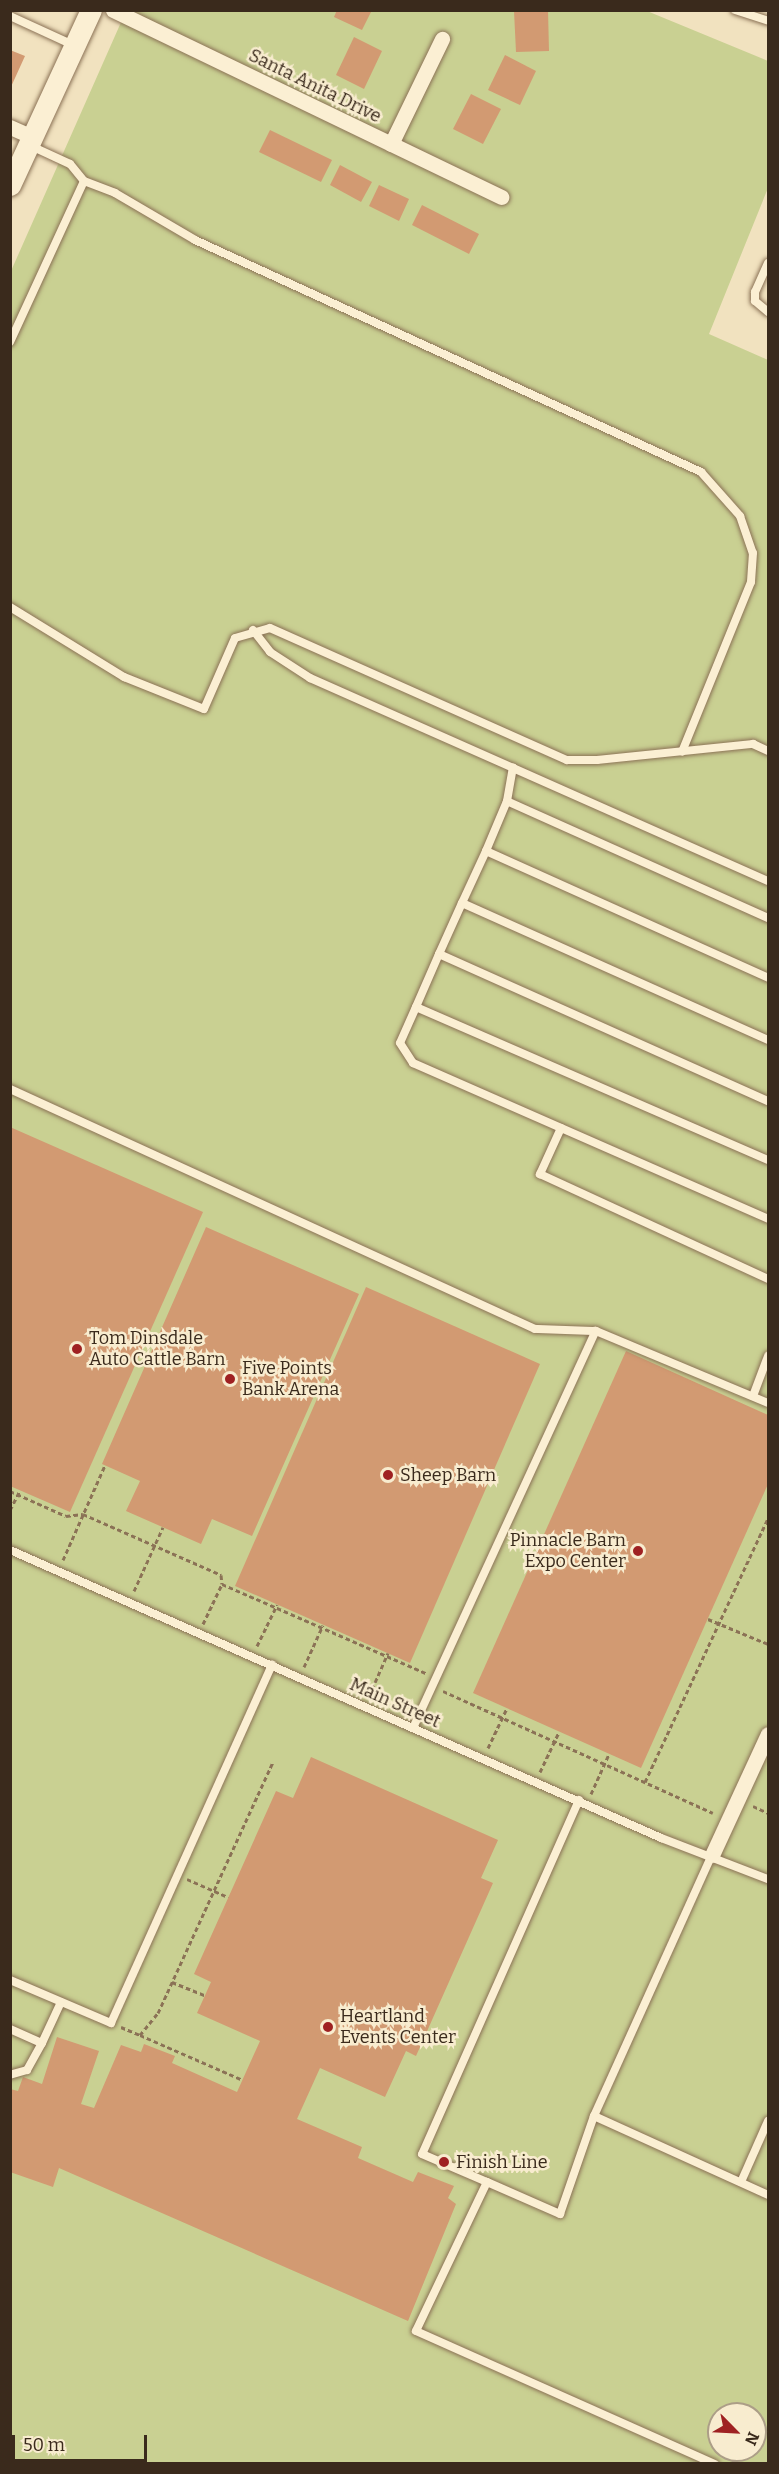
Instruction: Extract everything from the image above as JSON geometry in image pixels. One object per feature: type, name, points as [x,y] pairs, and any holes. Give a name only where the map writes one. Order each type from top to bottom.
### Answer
[{"type":"street","points":[[10,185],[91,10]]},
{"type":"street","name":"Santa Anita Drive","points":[[113,10],[501,197]]},
{"type":"street","points":[[391,144],[442,39]]},
{"type":"street","points":[[10,128],[30,141]]},
{"type":"street","points":[[712,1855],[768,1734]]},
{"type":"lane","points":[[735,10],[768,21]]},
{"type":"lane","points":[[10,16],[75,46]]},
{"type":"lane","points":[[30,141],[70,164],[84,181],[115,193],[195,240],[701,472],[740,516],[753,553],[752,582],[682,752]]},
{"type":"lane","points":[[10,342],[84,181]]},
{"type":"lane","points":[[768,263],[755,292],[755,301],[768,312]]},
{"type":"lane","points":[[10,607],[124,677],[204,709],[235,638],[253,630],[270,628],[567,760],[682,752],[753,744],[768,751]]},
{"type":"lane","points":[[253,630],[270,652],[310,678],[768,881]]},
{"type":"lane","points":[[513,768],[507,801],[400,1043],[412,1063],[768,1219]]},
{"type":"lane","points":[[507,801],[768,918]]},
{"type":"lane","points":[[486,851],[768,978]]},
{"type":"lane","points":[[462,903],[768,1040]]},
{"type":"lane","points":[[439,954],[768,1101]]},
{"type":"lane","points":[[416,1007],[768,1160]]},
{"type":"lane","points":[[10,1089],[535,1329],[596,1331],[768,1403]]},
{"type":"lane","points":[[561,1128],[540,1174],[768,1279]]},
{"type":"lane","points":[[413,1728],[596,1331]]},
{"type":"lane","points":[[753,1396],[768,1356]]},
{"type":"lane","name":"Main Street","points":[[10,1550],[661,1838],[712,1855],[768,1879]]},
{"type":"lane","points":[[10,1980],[111,2023],[272,1665]]},
{"type":"lane","points":[[583,1802],[422,2154],[560,2214],[594,2116],[712,1855]]},
{"type":"lane","points":[[10,2075],[27,2070],[61,2002]]},
{"type":"lane","points":[[10,2029],[42,2043]]},
{"type":"lane","points":[[594,2116],[768,2195]]},
{"type":"lane","points":[[741,2182],[768,2121]]},
{"type":"lane","points":[[486,2182],[416,2331],[715,2463]]},
{"type":"path","points":[[58,1571],[105,1466]]},
{"type":"path","points":[[10,1491],[19,1492],[66,1516],[83,1514],[221,1575],[222,1584],[199,1633]]},
{"type":"path","points":[[10,1510],[19,1492]]},
{"type":"path","points":[[645,1782],[721,1624],[768,1518]]},
{"type":"path","points":[[129,1602],[163,1527]]},
{"type":"path","points":[[222,1584],[436,1678]]},
{"type":"path","points":[[252,1657],[276,1606]]},
{"type":"path","points":[[708,1619],[768,1644]]},
{"type":"path","points":[[299,1677],[323,1627]]},
{"type":"path","points":[[364,1706],[387,1655]]},
{"type":"path","points":[[432,1686],[728,1820]]},
{"type":"path","points":[[483,1758],[507,1708]]},
{"type":"path","points":[[536,1781],[559,1732]]},
{"type":"path","points":[[583,1802],[609,1754]]},
{"type":"path","points":[[140,2035],[158,2013],[273,1762]]},
{"type":"path","points":[[177,1874],[228,1897]]},
{"type":"path","points":[[172,1982],[205,1995]]},
{"type":"path","points":[[111,2023],[243,2080]]},
{"type":"green space","points":[[126,11],[647,11],[768,61],[768,188],[709,334],[768,360],[768,2463],[11,2464],[11,271]]},
{"type":"building","points":[[337,10],[372,10],[362,30],[334,17]]},
{"type":"building","points":[[548,10],[549,51],[516,52],[514,11]]},
{"type":"building","points":[[354,37],[382,51],[364,89],[336,75]]},
{"type":"building","points":[[10,50],[25,56],[10,89]]},
{"type":"building","points":[[505,55],[536,71],[520,105],[488,90]]},
{"type":"building","points":[[471,94],[501,109],[483,144],[453,129]]},
{"type":"building","points":[[270,130],[332,160],[321,182],[259,152]]},
{"type":"building","points":[[340,165],[372,182],[361,202],[330,185]]},
{"type":"building","points":[[379,185],[409,199],[399,221],[369,206]]},
{"type":"building","points":[[422,205],[479,234],[469,254],[412,225]]},
{"type":"building","name":"Tom Dinsdale Auto Cattle Barn","points":[[10,1127],[203,1212],[70,1512],[10,1486]]},
{"type":"building","name":"Five Points Bank Arena","points":[[206,1227],[359,1294],[252,1536],[212,1519],[201,1544],[126,1511],[140,1481],[102,1464]]},
{"type":"building","name":"Sheep Barn","points":[[366,1287],[540,1364],[410,1663],[235,1586]]},
{"type":"building","name":"Pinnacle Barn Expo Center","points":[[626,1351],[768,1415],[768,1484],[641,1768],[473,1693]]},
{"type":"building","name":"Heartland Events Center","points":[[311,1757],[498,1840],[481,1878],[493,1883],[416,2056],[406,2051],[385,2097],[320,2068],[297,2119],[362,2147],[358,2158],[413,2182],[418,2172],[454,2186],[448,2198],[456,2204],[408,2321],[59,2168],[53,2187],[10,2172],[10,2089],[18,2091],[23,2077],[42,2084],[57,2037],[99,2051],[81,2104],[94,2108],[121,2045],[141,2052],[144,2044],[175,2056],[172,2063],[237,2092],[260,2041],[197,2013],[211,1982],[194,1974],[276,1791],[293,1798]]},
{"type":"place","name":"Tom Dinsdale Auto Cattle Barn","points":[[77,1349]]},
{"type":"place","name":"Five Points Bank Arena","points":[[230,1379]]},
{"type":"place","name":"Sheep Barn","points":[[388,1475]]},
{"type":"place","name":"Pinnacle Barn Expo Center","points":[[638,1551]]},
{"type":"place","name":"Heartland Events Center","points":[[328,2027]]},
{"type":"place","name":"Finish Line","points":[[444,2162]]}]
